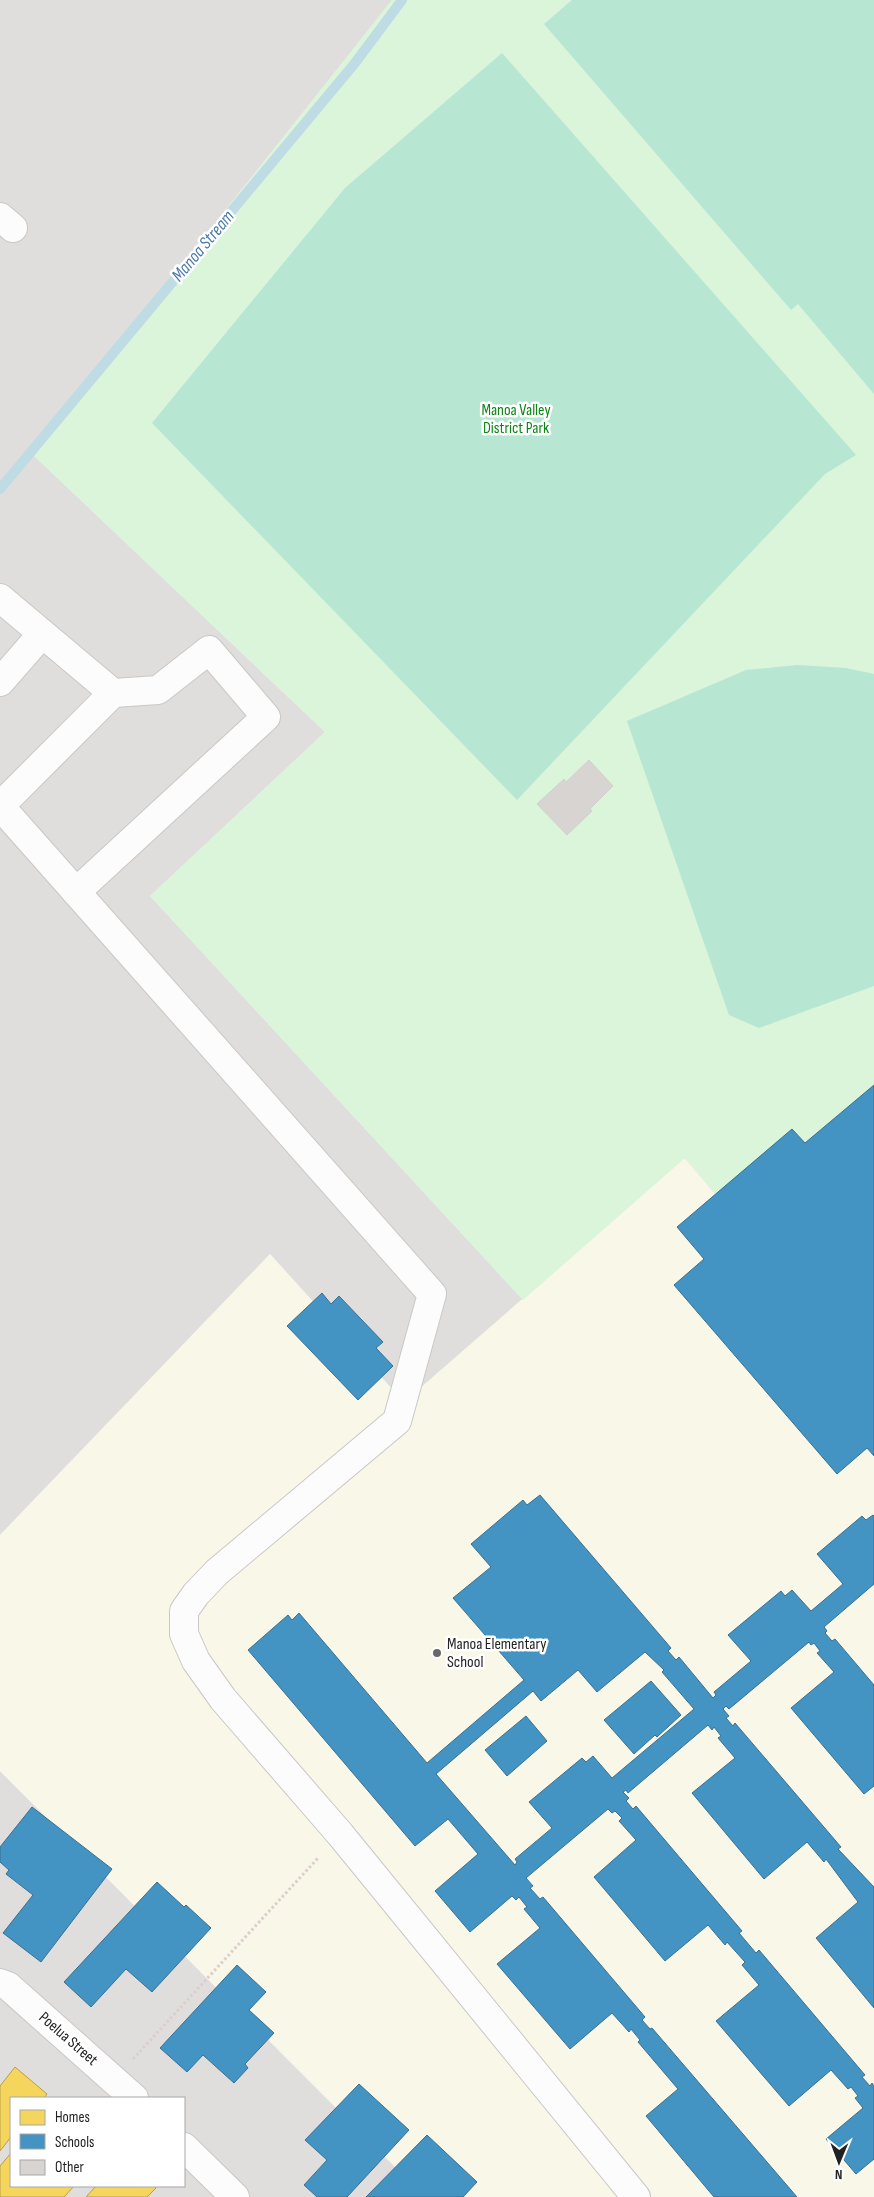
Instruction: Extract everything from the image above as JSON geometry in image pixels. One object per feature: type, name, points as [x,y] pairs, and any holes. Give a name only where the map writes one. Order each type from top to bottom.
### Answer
[{"type":"street","points":[[0,598],[113,693]]},
{"type":"street","points":[[0,682],[42,634]]},
{"type":"street","points":[[76,892],[266,717],[209,650],[158,690],[113,693],[0,806],[76,892],[432,1294],[397,1421],[217,1572],[196,1594],[184,1611],[184,1634],[196,1661],[223,1699],[340,1834],[636,2197]]},
{"type":"street","name":"Poelua Street","points":[[0,1983],[8,1986],[133,2097]]},
{"type":"street","points":[[185,2148],[235,2197]]},
{"type":"path","points":[[114,2079],[340,1834]]},
{"type":"shaded area","points":[[0,0],[392,0],[32,454],[325,732],[150,896],[523,1300],[404,1403],[270,1254],[0,1535]]},
{"type":"shaded area","name":"Manoa Elementary School","points":[[684,1158],[874,1381],[874,2197],[425,2197],[0,1771],[0,1535],[270,1254],[404,1402]]},
{"type":"shaded area","points":[[0,1771],[425,2197],[0,2197]]},
{"type":"green space","name":"Manoa Valley District Park","points":[[392,0],[874,0],[874,1381],[685,1158],[523,1300],[150,896],[325,732],[32,454]]},
{"type":"green space","points":[[572,0],[874,0],[874,394],[798,304],[791,310],[544,24]]},
{"type":"green space","points":[[502,53],[856,455],[825,474],[517,800],[152,423],[345,188]]},
{"type":"green space","points":[[797,665],[846,668],[874,674],[874,986],[759,1028],[729,1015],[627,721],[746,670]]},
{"type":"building: Homes","points":[[15,2067],[47,2094],[45,2097],[10,2097],[10,2138],[0,2151],[0,2086]]},
{"type":"building: Homes","points":[[10,2154],[10,2187],[73,2187],[64,2197],[0,2197],[0,2166]]},
{"type":"building: Homes","points":[[95,2187],[156,2188],[147,2197],[86,2197]]},
{"type":"building: Schools","points":[[874,1085],[874,1456],[867,1448],[837,1474],[674,1285],[704,1259],[677,1227],[792,1129],[805,1143]]},
{"type":"building: Schools","points":[[322,1293],[331,1304],[339,1296],[383,1342],[376,1348],[393,1366],[358,1400],[287,1326]]},
{"type":"building: Schools","points":[[540,1495],[671,1648],[668,1651],[676,1660],[679,1657],[713,1698],[716,1695],[714,1692],[751,1661],[728,1635],[781,1591],[785,1596],[792,1590],[811,1611],[843,1584],[817,1554],[862,1516],[866,1520],[874,1516],[874,1584],[824,1627],[827,1631],[825,1633],[832,1641],[835,1639],[874,1685],[874,1786],[864,1794],[791,1708],[834,1672],[817,1653],[820,1651],[814,1643],[811,1645],[809,1642],[729,1709],[726,1706],[723,1709],[729,1716],[726,1718],[733,1726],[735,1723],[841,1847],[838,1849],[874,1887],[874,2008],[816,1938],[858,1902],[826,1859],[824,1862],[807,1842],[764,1879],[692,1793],[735,1758],[718,1738],[721,1736],[714,1727],[712,1730],[708,1725],[628,1793],[626,1790],[623,1792],[629,1798],[626,1801],[633,1809],[636,1806],[742,1931],[739,1933],[756,1953],[759,1950],[865,2075],[862,2077],[870,2086],[872,2083],[874,2086],[874,2159],[856,2174],[826,2139],[863,2108],[855,2098],[858,2096],[851,2087],[848,2089],[831,2070],[789,2106],[716,2021],[759,1985],[742,1965],[745,1962],[727,1942],[725,1945],[708,1925],[665,1961],[594,1877],[636,1840],[619,1821],[622,1818],[615,1811],[612,1813],[608,1809],[526,1878],[533,1886],[530,1888],[540,1899],[543,1897],[645,2017],[642,2020],[650,2029],[652,2028],[797,2197],[714,2197],[646,2116],[678,2089],[638,2042],[640,2040],[631,2029],[629,2032],[612,2013],[570,2049],[497,1964],[540,1928],[524,1909],[527,1907],[519,1897],[516,1900],[512,1896],[470,1932],[435,1891],[478,1854],[448,1819],[415,1846],[248,1650],[288,1615],[292,1620],[299,1613],[427,1763],[524,1680],[453,1598],[491,1567],[471,1544],[523,1500],[527,1505]],"holes":[[[645,1652],[664,1670],[662,1672],[694,1709],[612,1778],[593,1756],[586,1762],[582,1758],[529,1802],[552,1828],[515,1859],[517,1862],[515,1865],[436,1774],[533,1691],[541,1701],[578,1670],[597,1692]]]},
{"type":"building: Schools","points":[[651,1681],[681,1715],[657,1737],[655,1735],[634,1754],[604,1720]]},
{"type":"building: Schools","points":[[526,1716],[547,1741],[507,1776],[485,1750]]},
{"type":"building: Schools","points":[[32,1807],[112,1869],[41,1962],[3,1933],[33,1895],[6,1874],[9,1870],[0,1862],[0,1847]]},
{"type":"building: Schools","points":[[157,1882],[184,1907],[186,1905],[211,1928],[152,1992],[126,1969],[91,2007],[64,1982]]},
{"type":"building: Schools","points":[[237,1965],[266,1992],[249,2010],[274,2033],[245,2064],[248,2068],[234,2083],[203,2055],[187,2072],[160,2048]]},
{"type":"building: Schools","points":[[359,2084],[409,2130],[347,2197],[317,2197],[304,2185],[327,2160],[305,2140]]},
{"type":"building: Schools","points":[[427,2135],[477,2182],[463,2197],[366,2197]]},
{"type":"building: Other","points":[[589,760],[613,786],[590,809],[592,811],[567,835],[537,804],[564,779],[566,782]]},
{"type":"waterway","name":"Manoa Stream","points":[[0,489],[355,63],[402,0]]},
{"type":"place","name":"Manoa Elementary School","points":[[437,1653]]}]
